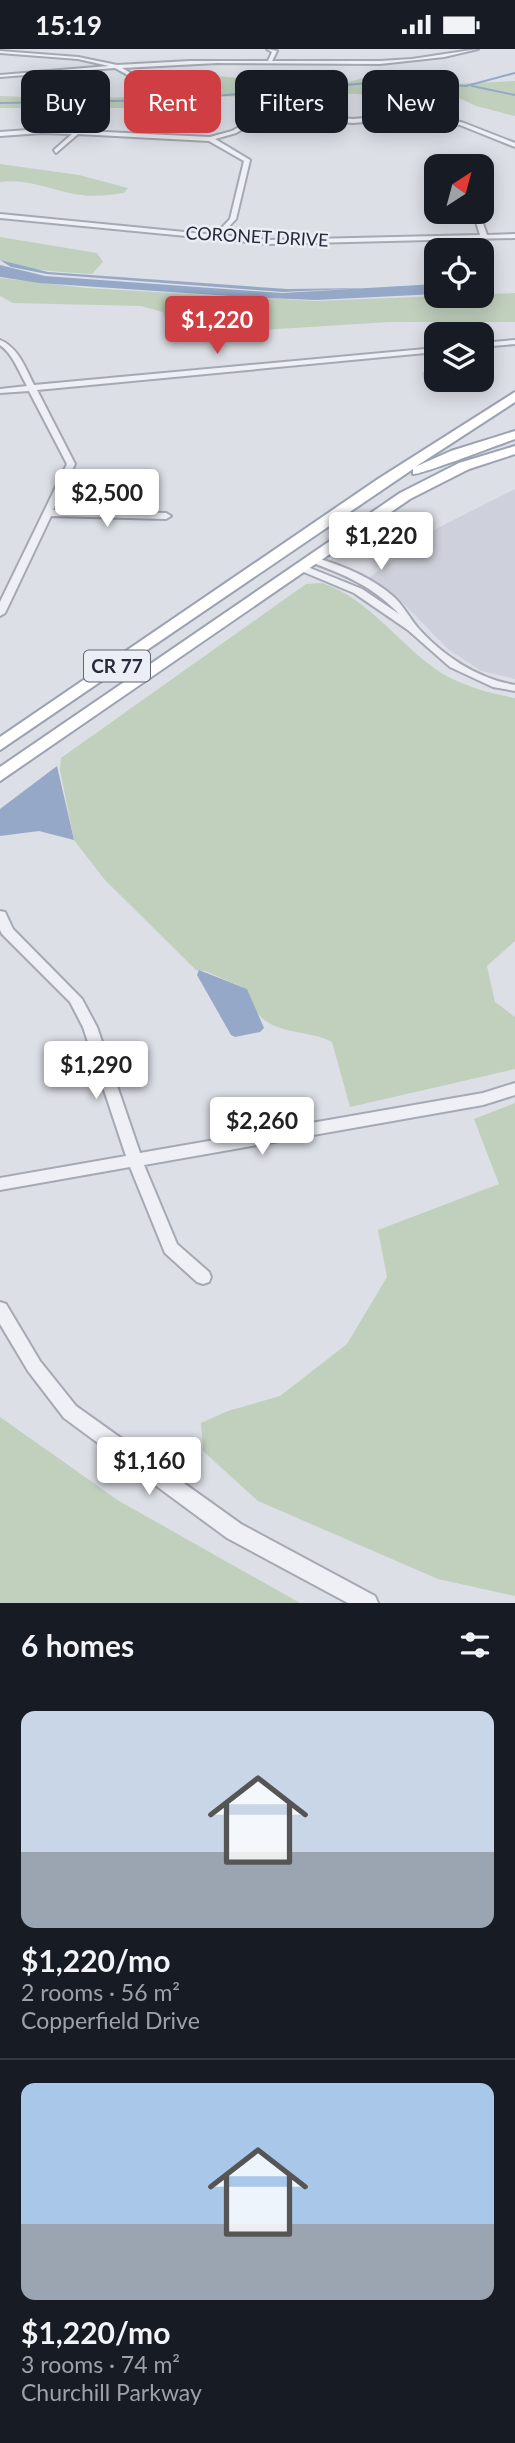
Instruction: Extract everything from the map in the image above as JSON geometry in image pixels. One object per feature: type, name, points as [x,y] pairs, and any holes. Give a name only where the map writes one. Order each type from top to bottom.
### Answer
[{"type":"main road","name":"CR 77","points":[[0,745],[383,482],[515,396]]},
{"type":"main road","points":[[233,586],[398,481],[456,454],[515,435]]},
{"type":"main road","name":"CR 77","points":[[0,775],[430,481],[515,450]]},
{"type":"street","points":[[269,49],[275,51],[269,63]]},
{"type":"street","points":[[0,76],[197,62],[370,64],[448,56],[477,49]]},
{"type":"street","points":[[0,52],[93,56],[132,70]]},
{"type":"street","points":[[0,134],[76,133],[210,139],[234,132],[262,116],[297,114],[353,121],[425,115],[462,124],[515,145]]},
{"type":"street","points":[[353,121],[359,129]]},
{"type":"street","points":[[56,151],[76,133]]},
{"type":"street","points":[[210,139],[247,160],[233,219],[216,237]]},
{"type":"street","name":"CORONET DRIVE","points":[[0,216],[296,243],[515,236]]},
{"type":"street","points":[[480,224],[484,237]]},
{"type":"street","points":[[0,342],[7,346],[17,360],[71,464],[0,613]]},
{"type":"street","points":[[494,344],[515,342]]},
{"type":"street","points":[[0,390],[424,351]]},
{"type":"street","points":[[48,513],[166,516]]},
{"type":"street","points":[[308,564],[344,583],[412,628],[454,665],[497,685],[515,688]]},
{"type":"street","points":[[0,915],[7,931],[75,999],[90,1027],[135,1161],[171,1248],[204,1277]]},
{"type":"street","points":[[0,1184],[483,1099],[515,1089]]},
{"type":"street","points":[[0,1309],[34,1366],[70,1412],[234,1531],[368,1603]]},
{"type":"shaded area","points":[[515,489],[515,679],[481,671],[448,649],[397,597],[369,578],[422,536]]},
{"type":"green space","points":[[221,76],[235,78],[235,97],[221,96]]},
{"type":"green space","points":[[362,79],[362,94],[348,93],[348,82]]},
{"type":"green space","points":[[515,81],[515,116],[476,106],[459,98],[459,84]]},
{"type":"green space","points":[[0,96],[21,97],[21,108],[0,108]]},
{"type":"green space","points":[[124,97],[124,108],[110,108],[110,98]]},
{"type":"green space","points":[[0,164],[79,175],[128,188],[124,193],[86,196],[31,183],[0,182]]},
{"type":"green space","points":[[0,237],[97,253],[103,262],[92,274],[23,267],[0,260]]},
{"type":"green space","points":[[0,278],[86,288],[315,301],[424,297],[424,308],[494,308],[494,294],[515,293],[515,322],[389,322],[198,334],[168,326],[163,312],[141,306],[13,303],[0,296]]},
{"type":"green space","points":[[322,583],[356,600],[443,674],[478,689],[515,698],[515,941],[487,966],[495,1002],[515,1017],[515,1069],[350,1107],[332,1042],[284,1029],[266,1021],[255,1009],[247,989],[205,971],[196,970],[105,880],[74,840],[60,770],[61,758],[306,584]]},
{"type":"green space","points":[[515,1103],[515,1596],[438,1579],[258,1501],[203,1451],[201,1423],[228,1411],[280,1396],[347,1344],[387,1277],[378,1230],[499,1184],[474,1119]]},
{"type":"green space","points":[[0,1417],[119,1501],[300,1603],[0,1603]]},
{"type":"water","points":[[0,260],[48,272],[287,289],[368,288],[283,292],[47,274],[11,267]]},
{"type":"water","points":[[0,265],[45,276],[282,293],[424,285],[424,295],[316,300],[39,283],[0,277]]},
{"type":"water","points":[[57,766],[74,840],[39,831],[0,836],[0,809]]},
{"type":"water","points":[[199,970],[247,989],[264,1028],[260,1032],[235,1037],[231,1035],[197,975]]},
{"type":"waterway","points":[[0,103],[168,100],[392,81],[466,86],[515,73]]},
{"type":"waterway","points":[[472,86],[515,95]]}]
